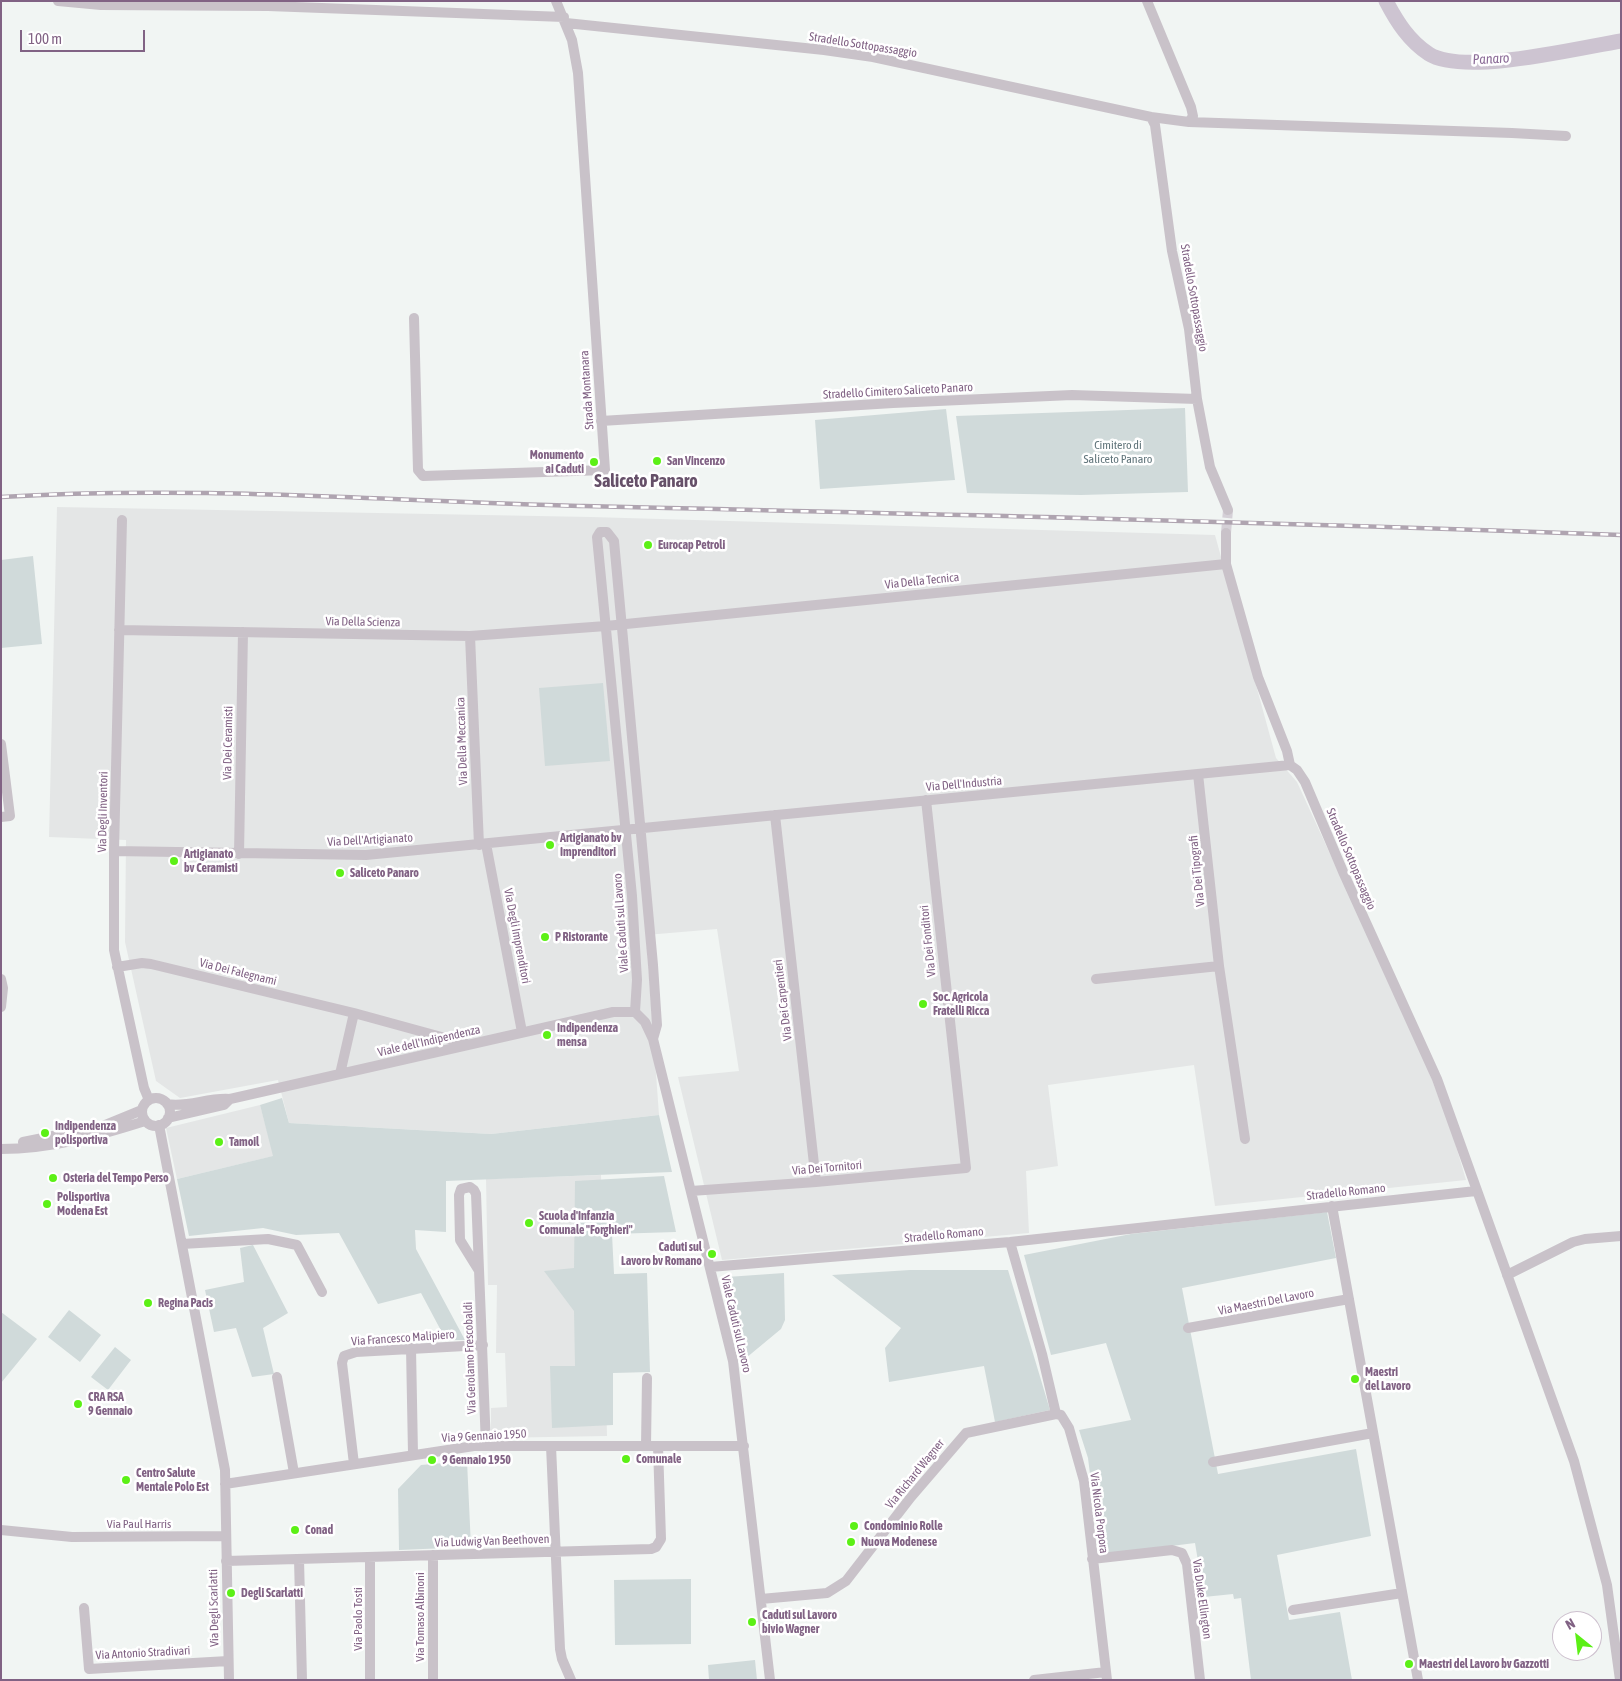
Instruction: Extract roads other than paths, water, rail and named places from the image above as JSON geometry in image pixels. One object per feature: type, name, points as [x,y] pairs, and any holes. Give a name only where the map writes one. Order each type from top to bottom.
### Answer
[{"type":"street","name":"Stradello Sottopassaggio","points":[[58,1],[101,5],[268,6],[565,20],[873,57],[1151,117],[1189,122],[1566,136]]},
{"type":"street","name":"Strada Montanara","points":[[414,318],[418,470],[423,476],[605,470],[578,73],[572,40],[556,1]]},
{"type":"street","points":[[1147,1],[1191,107],[1193,116],[1189,122]]},
{"type":"street","name":"Stradello Sottopassaggio","points":[[1151,117],[1155,124],[1172,251],[1189,329],[1196,399],[1210,467],[1228,510]]},
{"type":"street","name":"Stradello Cimitero Saliceto Panaro","points":[[602,422],[883,404],[1072,395],[1196,399]]},
{"type":"street","name":"Via Degli Inventori","points":[[122,520],[114,851],[114,950],[116,968],[144,1088],[150,1100]]},
{"type":"street","name":"Viale Caduti sul Lavoro","points":[[653,1039],[657,1026],[614,541],[607,532],[600,532],[598,537],[626,830],[637,980],[635,1012],[645,1022],[653,1039],[733,1361],[770,1680]]},
{"type":"street","name":"Stradello Sottopassaggio","points":[[1226,533],[1226,564],[1258,677],[1287,751],[1290,765],[1297,770],[1305,782],[1344,874],[1437,1079],[1476,1191]]},
{"type":"street","name":"Via Della Tecnica","points":[[621,624],[1226,564]]},
{"type":"street","points":[[606,626],[621,624]]},
{"type":"street","name":"Via Della Scienza","points":[[119,630],[470,636],[606,626]]},
{"type":"street","name":"Via Dei Ceramisti","points":[[239,854],[243,632]]},
{"type":"street","name":"Via Della Meccanica","points":[[470,636],[483,844]]},
{"type":"street","points":[[1,744],[6,816]]},
{"type":"street","name":"Via Dell'Industria","points":[[640,829],[1290,765]]},
{"type":"street","name":"Via Dei Tipografi","points":[[1198,774],[1220,966],[1244,1139]]},
{"type":"street","name":"Via Dei Fonditori","points":[[926,800],[966,1168]]},
{"type":"street","name":"Via Dei Carpentieri","points":[[774,815],[816,1182]]},
{"type":"street","points":[[626,830],[640,829]]},
{"type":"street","name":"Via Dell'Artigianato","points":[[114,851],[366,855],[626,830]]},
{"type":"street","name":"Via Degli Imprenditori","points":[[483,844],[522,1032]]},
{"type":"street","name":"Via Dei Falegnami","points":[[116,968],[142,963],[151,964],[354,1013],[469,1044]]},
{"type":"street","points":[[1096,979],[1220,966]]},
{"type":"street","points":[[1,979],[3,988],[1,1007]]},
{"type":"street","name":"Viale dell'Indipendenza","points":[[167,1104],[182,1105],[219,1098],[230,1099],[613,1012],[635,1012]]},
{"type":"street","points":[[340,1074],[354,1013]]},
{"type":"street","points":[[1,1147],[92,1129],[142,1110],[150,1100],[157,1098],[167,1104],[168,1118],[159,1125],[151,1125],[145,1121],[142,1110]]},
{"type":"street","name":"Viale dell'Indipendenza","points":[[168,1118],[224,1105],[230,1099]]},
{"type":"street","points":[[1,1147],[39,1146],[79,1140],[145,1121]]},
{"type":"street","points":[[159,1125],[221,1448],[225,1484],[225,1536]]},
{"type":"street","name":"Via Dei Tornitori","points":[[691,1191],[966,1168]]},
{"type":"street","name":"Via Gerolamo Frescobaldi","points":[[478,1269],[460,1240],[459,1196],[461,1189],[470,1187],[476,1194],[486,1446]]},
{"type":"street","points":[[1476,1191],[1574,1461],[1607,1585],[1620,1680]]},
{"type":"street","name":"Stradello Romano","points":[[710,1267],[1010,1242],[1476,1191]]},
{"type":"street","points":[[1332,1206],[1418,1680]]},
{"type":"street","points":[[1507,1275],[1573,1242],[1621,1236]]},
{"type":"street","points":[[182,1244],[268,1240],[297,1245],[322,1292]]},
{"type":"street","name":"Via Nicola Porpora","points":[[1010,1242],[1042,1354],[1056,1414],[1061,1415],[1069,1428],[1084,1481],[1106,1676]]},
{"type":"street","name":"Via Maestri Del Lavoro","points":[[1188,1328],[1349,1299]]},
{"type":"street","name":"Via Francesco Malipiero","points":[[354,1464],[342,1363],[344,1356],[356,1352],[483,1345]]},
{"type":"street","points":[[411,1348],[413,1454]]},
{"type":"street","points":[[277,1377],[294,1473]]},
{"type":"street","points":[[646,1446],[647,1378]]},
{"type":"street","name":"Via Richard Wagner","points":[[762,1599],[826,1593],[846,1581],[911,1497],[966,1433],[1056,1414]]},
{"type":"street","points":[[1213,1462],[1373,1434]]},
{"type":"street","name":"Via 9 Gennaio 1950","points":[[225,1484],[413,1454],[486,1446],[744,1446]]},
{"type":"street","points":[[551,1446],[560,1649],[571,1680]]},
{"type":"street","name":"Via Ludwig Van Beethoven","points":[[226,1561],[652,1549],[659,1544],[661,1539],[658,1446]]},
{"type":"street","name":"Via Paul Harris","points":[[1,1530],[72,1537],[225,1536]]},
{"type":"street","name":"Via Degli Scarlatti","points":[[225,1536],[228,1680]]},
{"type":"street","name":"Via Duke Ellington","points":[[1092,1559],[1172,1550],[1182,1553],[1187,1564],[1200,1680]]},
{"type":"street","name":"Via Tomaso Albinoni","points":[[433,1555],[433,1680]]},
{"type":"street","name":"Via Paolo Tosti","points":[[370,1557],[370,1680]]},
{"type":"street","points":[[299,1559],[302,1680]]},
{"type":"street","points":[[1293,1610],[1402,1593]]},
{"type":"street","name":"Via Antonio Stradivari","points":[[84,1608],[89,1669],[228,1661]]},
{"type":"street","points":[[1034,1680],[1106,1676]]},
{"type":"waterway","name":"Panaro","points":[[1386,1],[1399,24],[1415,43],[1429,54],[1446,60],[1468,62],[1522,58],[1621,41]]},
{"type":"tunnel","points":[[1226,533],[1228,510]]},
{"type":"railway","points":[[1,497],[73,494],[218,493],[507,504],[1230,522],[1621,535]]},
{"type":"place","name":"San Vincenzo","points":[[657,461]]},
{"type":"place","name":"Monumento ai Caduti","points":[[594,462]]},
{"type":"place","name":"Eurocap Petroli","points":[[648,545]]},
{"type":"place","name":"Artigianato bv Imprenditori","points":[[550,845]]},
{"type":"place","name":"Artigianato bv Ceramisti","points":[[174,861]]},
{"type":"place","name":"Saliceto Panaro","points":[[340,873]]},
{"type":"place","name":"P Ristorante","points":[[545,937]]},
{"type":"place","name":"Soc. Agricola Fratelli Ricca","points":[[923,1004]]},
{"type":"place","name":"Indipendenza mensa","points":[[547,1035]]},
{"type":"place","name":"Indipendenza polisportiva","points":[[45,1133]]},
{"type":"place","name":"Tamoil","points":[[219,1142]]},
{"type":"place","name":"Osteria del Tempo Perso","points":[[53,1178]]},
{"type":"place","name":"Polisportiva Modena Est","points":[[47,1204]]},
{"type":"place","name":"Scuola d'Infanzia Comunale \"Forghieri\"","points":[[529,1223]]},
{"type":"place","name":"Caduti sul Lavoro bv Romano","points":[[712,1254]]},
{"type":"place","name":"Regina Pacis","points":[[148,1303]]},
{"type":"place","name":"Maestri del Lavoro","points":[[1355,1379]]},
{"type":"place","name":"CRA RSA 9 Gennaio","points":[[78,1404]]},
{"type":"place","name":"Comunale","points":[[626,1459]]},
{"type":"place","name":"9 Gennaio 1950","points":[[432,1460]]},
{"type":"place","name":"Centro Salute Mentale Polo Est","points":[[126,1480]]},
{"type":"place","name":"Condominio Rolle","points":[[854,1526]]},
{"type":"place","name":"Conad","points":[[295,1530]]},
{"type":"place","name":"Nuova Modenese","points":[[851,1542]]},
{"type":"place","name":"Degli Scarlatti","points":[[231,1593]]},
{"type":"place","name":"Caduti sul Lavoro bivio Wagner","points":[[752,1622]]},
{"type":"place","name":"Maestri del Lavoro bv Gazzotti","points":[[1409,1664]]},
{"type":"district","name":"Saliceto Panaro","points":[[646,481]]},
{"type":"park label","name":"Cimitero di Saliceto Panaro","points":[[1118,452]]}]
